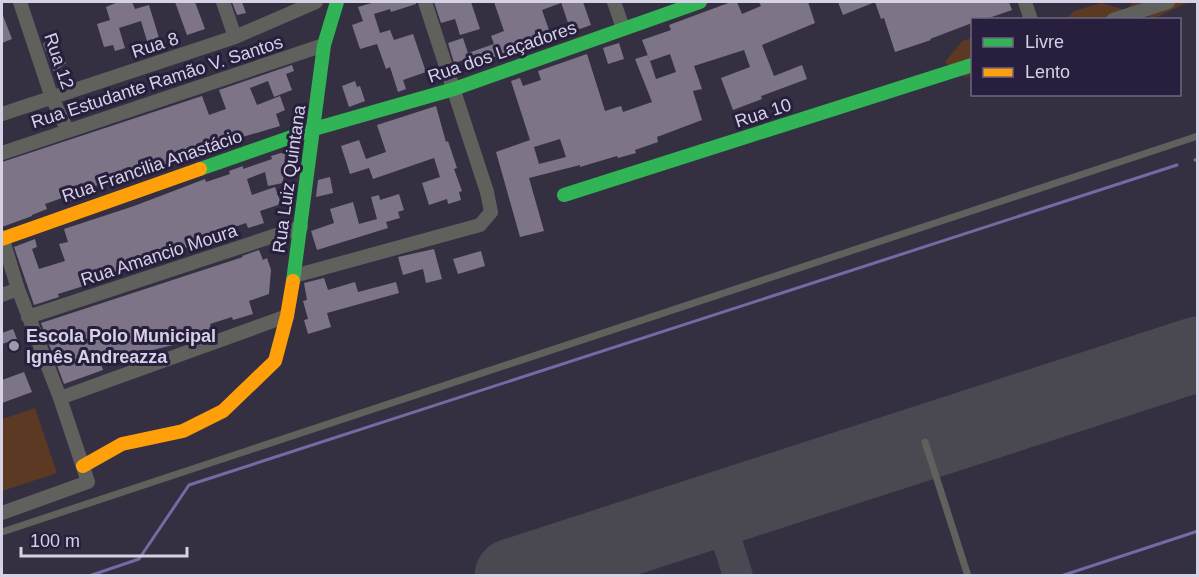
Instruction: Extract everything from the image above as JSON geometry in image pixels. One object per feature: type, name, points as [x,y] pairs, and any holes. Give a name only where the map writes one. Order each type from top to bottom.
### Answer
[{"type":"street","name":"Rua 12","points":[[20,2],[52,98],[68,131]]},
{"type":"street","points":[[223,2],[235,37]]},
{"type":"street","name":"Rua 8","points":[[2,114],[235,37],[316,2]]},
{"type":"street","name":"Rua Luiz Quintana","points":[[83,466],[122,444],[183,431],[223,411],[276,361],[294,276],[324,45],[337,2]]},
{"type":"street","points":[[294,276],[480,225],[491,212],[487,192],[425,2]]},
{"type":"street","points":[[614,2],[623,28]]},
{"type":"street","name":"Rua dos Laçadores","points":[[314,129],[454,89],[700,2]]},
{"type":"street","points":[[1025,2],[1030,18]]},
{"type":"street","points":[[1119,18],[1168,2]]},
{"type":"street","name":"Rua Estudante Ramão V. Santos","points":[[2,153],[324,45]]},
{"type":"street","name":"Rua 10","points":[[564,195],[971,65]]},
{"type":"street","name":"Rua Francilia Anastácio","points":[[2,238],[314,129]]},
{"type":"street","name":"Rua Amancio Moura","points":[[28,316],[301,227]]},
{"type":"street","points":[[2,238],[18,289],[60,398],[88,482],[2,513]]},
{"type":"street","points":[[2,294],[18,289]]},
{"type":"street","points":[[60,398],[287,316]]},
{"type":"lane","points":[[2,532],[1197,136]]},
{"type":"lane","points":[[925,442],[968,576]]},
{"type":"shaded area","points":[[1133,2],[1189,2],[1155,18],[1145,14],[1138,18],[1067,18],[1074,11],[1101,3],[1126,10]]},
{"type":"shaded area","points":[[971,38],[971,75],[965,77],[945,62],[962,41]]},
{"type":"shaded area","points":[[35,408],[57,473],[2,491],[2,419]]},
{"type":"building","points":[[118,2],[132,2],[135,9],[149,5],[159,38],[147,41],[141,21],[119,28],[125,48],[115,51],[113,45],[104,47],[97,24],[110,20],[106,7]]},
{"type":"building","points":[[175,2],[195,2],[205,29],[187,35]]},
{"type":"building","points":[[232,2],[242,2],[246,13],[237,15]]},
{"type":"building","points":[[375,2],[416,2],[416,4],[391,12],[390,9],[374,14],[380,33],[390,30],[394,40],[413,34],[426,72],[403,80],[406,89],[398,92],[390,67],[386,69],[377,44],[360,49],[352,25],[363,21],[358,7]]},
{"type":"building","points":[[434,2],[471,2],[480,29],[460,35],[455,19],[441,23]]},
{"type":"building","points":[[494,2],[561,2],[542,10],[552,39],[538,43],[536,39],[472,65],[470,58],[454,63],[448,43],[463,38],[468,53],[494,44],[491,36],[504,31]]},
{"type":"building","points":[[561,2],[583,2],[591,25],[571,32]]},
{"type":"building","points":[[731,2],[737,2],[742,14],[761,6],[759,2],[808,2],[815,23],[762,45],[774,76],[802,65],[807,79],[761,96],[762,99],[733,110],[721,78],[750,67],[744,50],[694,66],[702,89],[693,91],[702,120],[657,137],[658,142],[635,150],[636,153],[529,178],[544,231],[520,237],[496,152],[530,140],[511,81],[520,78],[523,86],[541,80],[538,71],[587,54],[605,111],[621,106],[623,112],[652,102],[635,59],[648,55],[642,40],[671,30],[669,25]],"holes":[[[670,54],[676,72],[656,79],[650,61]],[[560,139],[566,157],[539,164],[534,147]]]},
{"type":"building","points":[[838,2],[875,2],[843,15]]},
{"type":"building","points":[[875,2],[1009,2],[1012,10],[989,18],[971,18],[971,23],[895,52],[884,18],[881,19]]},
{"type":"building","points":[[2,13],[12,39],[2,43]]},
{"type":"building","points":[[49,40],[66,63],[54,72],[43,44]]},
{"type":"building","points":[[619,43],[624,59],[608,64],[603,48]]},
{"type":"building","points":[[292,65],[294,71],[286,74],[292,90],[274,97],[268,81],[250,88],[257,105],[280,96],[285,110],[276,114],[280,126],[219,144],[221,150],[189,161],[188,156],[171,162],[173,167],[125,184],[111,187],[109,181],[93,187],[95,192],[64,204],[62,198],[45,204],[47,209],[2,227],[2,162],[202,96],[209,115],[226,109],[219,90]]},
{"type":"building","points":[[355,81],[357,87],[360,86],[365,101],[349,107],[342,86]]},
{"type":"building","points":[[436,106],[446,142],[448,141],[457,168],[454,169],[462,191],[459,192],[461,200],[448,204],[447,199],[429,205],[422,183],[440,177],[434,158],[373,179],[369,168],[350,174],[341,146],[359,140],[366,159],[386,152],[377,125]]},
{"type":"building","points":[[285,154],[283,183],[268,186],[265,172],[247,179],[252,195],[275,187],[280,201],[278,205],[260,211],[264,223],[248,228],[246,223],[214,234],[216,241],[201,246],[200,243],[169,253],[170,257],[139,269],[138,266],[106,277],[104,273],[88,278],[90,284],[58,294],[59,297],[34,305],[14,247],[35,239],[37,247],[32,249],[39,269],[65,261],[59,244],[68,242],[64,229],[205,179],[206,182],[230,174],[229,171],[243,166],[243,169],[272,159],[271,156]]},
{"type":"building","points":[[330,177],[333,193],[316,197],[318,180]]},
{"type":"building","points":[[399,194],[404,210],[398,212],[400,218],[386,222],[388,228],[317,250],[311,231],[334,223],[330,209],[353,202],[359,224],[377,219],[371,197],[379,195],[380,200]]},
{"type":"building","points":[[434,249],[442,279],[426,283],[423,269],[403,275],[398,257]]},
{"type":"building","points":[[259,250],[263,260],[267,258],[271,270],[269,294],[249,301],[253,314],[233,320],[232,317],[210,324],[212,330],[197,335],[195,331],[179,337],[181,343],[149,351],[150,354],[120,363],[118,356],[100,362],[103,370],[64,384],[41,323]]},
{"type":"building","points":[[481,251],[485,266],[458,274],[453,259]]},
{"type":"building","points":[[324,278],[328,290],[355,282],[358,292],[396,282],[399,293],[327,313],[331,327],[308,334],[304,320],[308,319],[303,301],[307,300],[304,283]]},
{"type":"building","points":[[13,329],[17,339],[2,344],[2,333]]},
{"type":"building","points":[[24,372],[32,392],[2,403],[2,380]]},
{"type":"waterway","points":[[89,576],[139,559],[189,485],[1177,165]]},
{"type":"waterway","points":[[1061,576],[1198,531]]},
{"type":"taxiway","points":[[726,538],[730,517],[745,500]]},
{"type":"taxiway","points":[[692,517],[713,524],[719,530],[728,545],[738,576]]},
{"type":"runway","points":[[512,576],[1198,354]]},
{"type":"traffic: fast","points":[[293,281],[324,45],[337,2]]},
{"type":"traffic: fast","points":[[200,169],[314,129],[454,89],[700,2]]},
{"type":"traffic: fast","points":[[564,195],[971,65]]},
{"type":"traffic: slow","points":[[2,239],[200,169]]},
{"type":"traffic: slow","points":[[83,466],[122,444],[183,431],[223,411],[275,361],[287,316],[293,281]]},
{"type":"place","name":"Escola Polo Municipal Ignês Andreazza","points":[[14,346]]}]
